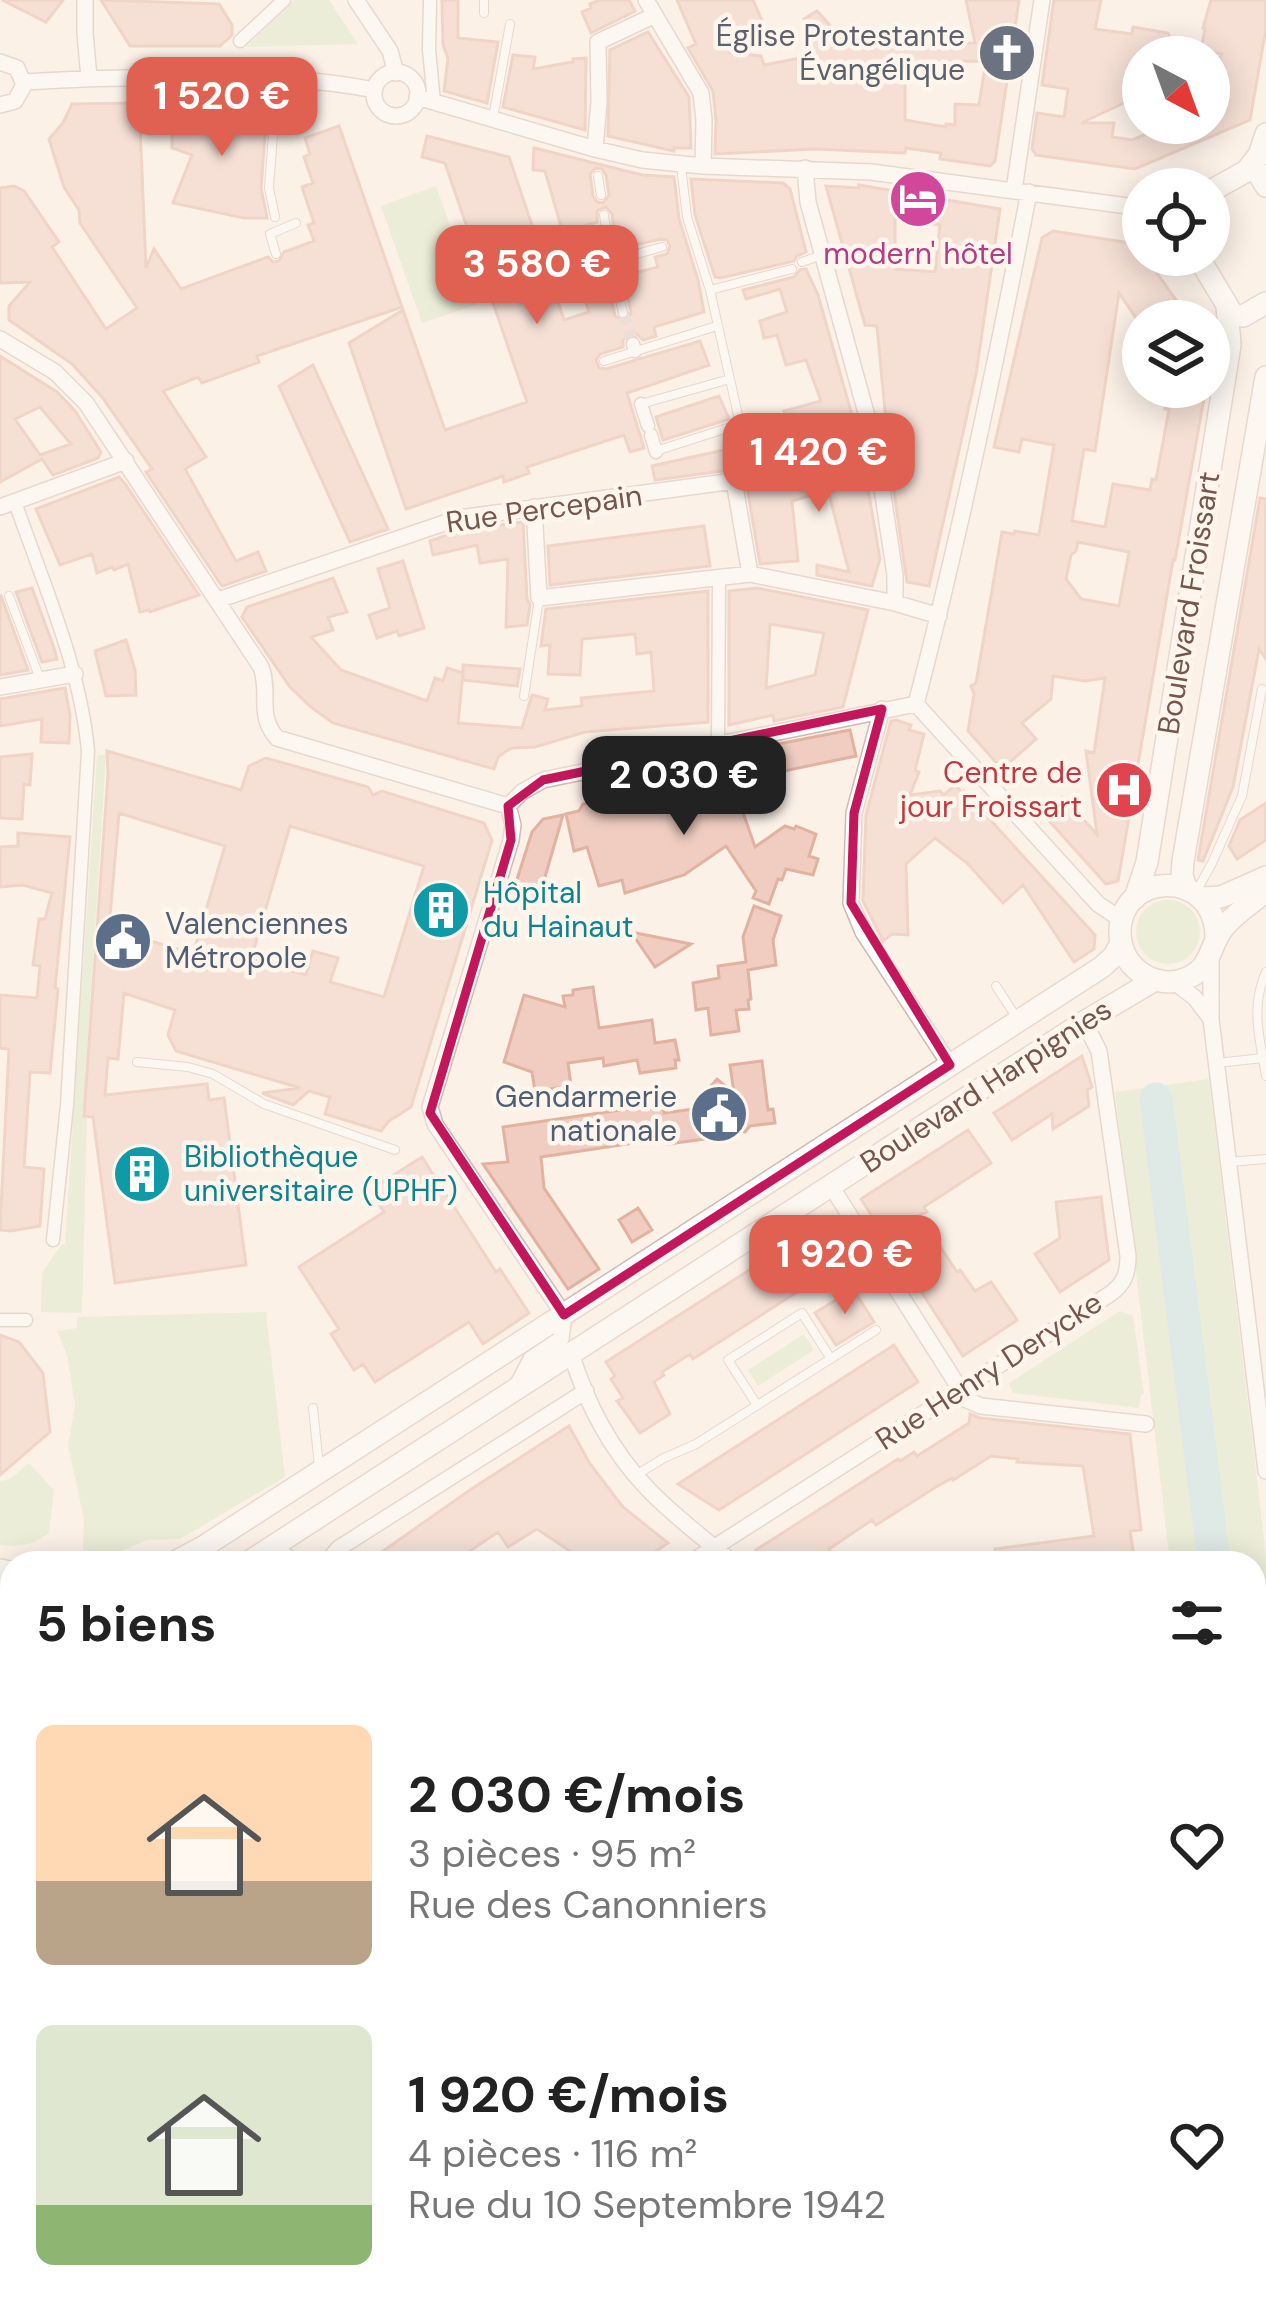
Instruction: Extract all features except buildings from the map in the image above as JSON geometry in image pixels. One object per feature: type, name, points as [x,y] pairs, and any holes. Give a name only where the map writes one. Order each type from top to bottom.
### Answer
[{"type":"main road","points":[[1230,183],[1258,170],[1266,134]]},
{"type":"main road","points":[[1230,310],[1240,317],[1266,303]]},
{"type":"main road","name":"Boulevard Froissart","points":[[1194,893],[1182,875],[1183,861],[1266,377]]},
{"type":"main road","name":"Boulevard Froissart","points":[[1135,898],[1147,862],[1220,408]]},
{"type":"main road","points":[[1135,898],[1162,885],[1221,897],[1266,877]]},
{"type":"main road","name":"Boulevard Harpignies","points":[[265,1551],[1084,1022],[1164,981],[1195,974],[1229,922],[1266,891]]},
{"type":"main road","points":[[1194,893],[1213,914],[1214,947]]},
{"type":"main road","name":"Boulevard Harpignies","points":[[196,1551],[1102,967],[1114,956],[1135,898]]},
{"type":"main road","name":"Boulevard Harpignies","points":[[1121,931],[1125,954],[1135,968],[1164,981]]},
{"type":"street","points":[[85,0],[89,78]]},
{"type":"street","points":[[240,40],[284,0]]},
{"type":"street","points":[[356,0],[390,51],[396,73]]},
{"type":"street","points":[[426,100],[430,0]]},
{"type":"street","points":[[916,704],[996,364],[1022,191],[1042,0]]},
{"type":"street","points":[[596,156],[598,42],[651,7],[701,93],[703,166]]},
{"type":"street","points":[[0,62],[15,66],[24,82]]},
{"type":"street","points":[[426,100],[392,116],[377,106],[374,90],[382,77],[405,74],[426,100],[596,156],[680,165],[871,172],[1122,205]]},
{"type":"street","points":[[24,82],[200,77],[278,79],[374,90]]},
{"type":"street","points":[[0,105],[17,99],[24,82]]},
{"type":"street","points":[[805,168],[808,202],[872,433],[895,575],[895,603]]},
{"type":"street","points":[[0,339],[74,388],[125,461],[264,672],[264,717],[277,738],[508,806]]},
{"type":"street","points":[[640,404],[658,451]]},
{"type":"street","name":"Rue Percepain","points":[[218,600],[446,521],[734,482],[752,467],[872,433]]},
{"type":"street","points":[[53,1240],[67,1105],[88,752],[75,674],[8,505],[125,461]]},
{"type":"street","points":[[734,482],[750,574]]},
{"type":"street","points":[[534,507],[539,598],[750,574],[939,616]]},
{"type":"street","points":[[718,743],[719,578]]},
{"type":"street","points":[[0,687],[75,674]]},
{"type":"street","points":[[508,806],[522,791],[543,780],[916,704]]},
{"type":"street","points":[[916,704],[1121,931]]},
{"type":"street","points":[[882,709],[854,813],[851,903],[863,932],[950,1065]]},
{"type":"street","points":[[508,806],[511,840],[430,1113],[564,1315]]},
{"type":"street","points":[[1214,947],[1210,1019],[1266,1471]]},
{"type":"street","points":[[1164,981],[1200,1003],[1210,1019]]},
{"type":"street","name":"Rue Henry Derycke","points":[[709,1551],[1122,1283],[1128,1256],[1099,1051],[1084,1022]]},
{"type":"street","points":[[831,1186],[967,1400],[981,1406],[1146,1424]]},
{"type":"street","name":"Boulevard Harpignies","points":[[516,1389],[531,1360],[561,1339],[564,1315]]},
{"type":"street","points":[[0,1320],[26,1320]]},
{"type":"street","points":[[572,1353],[611,1440],[636,1476],[720,1551]]},
{"type":"street","points":[[336,1551],[586,1390]]},
{"type":"street","points":[[272,1546],[279,1551]]},
{"type":"lane","points":[[484,0],[484,13]]},
{"type":"lane","points":[[493,119],[510,24]]},
{"type":"lane","points":[[275,218],[269,188],[278,79]]},
{"type":"lane","points":[[680,165],[686,217],[710,290],[745,443]]},
{"type":"lane","points":[[598,176],[601,195]]},
{"type":"lane","points":[[604,215],[623,313]]},
{"type":"lane","points":[[276,254],[270,234],[296,223]]},
{"type":"lane","points":[[611,261],[662,248]]},
{"type":"lane","points":[[802,262],[822,256]]},
{"type":"lane","points":[[710,290],[792,269]]},
{"type":"lane","points":[[604,361],[633,348],[717,326]]},
{"type":"lane","points":[[640,404],[730,379]]},
{"type":"lane","points":[[658,451],[740,424]]},
{"type":"lane","points":[[9,596],[40,681]]},
{"type":"lane","points":[[524,696],[539,598]]},
{"type":"lane","points":[[1194,893],[1242,796],[1262,689]]},
{"type":"lane","points":[[1266,972],[1256,1003],[1266,1076]]},
{"type":"lane","points":[[996,986],[1018,1021]]},
{"type":"lane","points":[[1216,1063],[1263,1058]]},
{"type":"lane","points":[[137,1062],[213,1074],[264,1104],[395,1150]]},
{"type":"lane","points":[[1228,1162],[1266,1159]]},
{"type":"lane","points":[[757,1405],[728,1360],[802,1313],[831,1359]]},
{"type":"lane","points":[[636,1476],[696,1444],[876,1330]]},
{"type":"lane","points":[[313,1408],[320,1472]]},
{"type":"highlighted area","points":[[882,709],[854,813],[851,903],[950,1065],[564,1315],[430,1113],[511,840],[508,806],[543,780]]},
{"type":"green space","points":[[294,0],[329,0],[358,44],[246,47]]},
{"type":"green space","points":[[436,186],[478,304],[422,323],[381,206]]},
{"type":"green space","points":[[97,755],[106,755],[83,1116],[87,1118],[82,1313],[41,1312],[42,1273],[65,1244]]},
{"type":"green space","points":[[1168,900],[1191,909],[1200,932],[1191,955],[1168,964],[1145,955],[1136,932],[1145,909]]},
{"type":"green space","points":[[1209,1079],[1266,1551],[1169,1551],[1115,1092]]},
{"type":"green space","points":[[1120,1311],[1133,1316],[1144,1394],[1139,1408],[1013,1393],[1009,1383]]},
{"type":"green space","points":[[266,1312],[285,1477],[180,1539],[147,1540],[121,1551],[83,1550],[84,1519],[68,1445],[75,1406],[67,1355],[57,1331],[77,1328],[77,1317]]},
{"type":"green space","points":[[804,1334],[814,1350],[758,1386],[748,1370]]},
{"type":"green space","points":[[29,1463],[54,1490],[49,1533],[26,1544],[0,1545],[0,1481]]},
{"type":"waterway","points":[[1156,1099],[1212,1551]]},
{"type":"tunnel","points":[[623,313],[633,344]]},
{"type":"place","name":"Église Protestante Évangélique","points":[[1007,53]]},
{"type":"place","name":"modern' hôtel","points":[[918,199]]},
{"type":"place","name":"Centre de jour Froissart","points":[[1124,790]]},
{"type":"place","name":"Hôpital du Hainaut","points":[[441,910]]},
{"type":"place","name":"Valenciennes Métropole","points":[[123,941]]},
{"type":"place","name":"Gendarmerie nationale","points":[[719,1114]]},
{"type":"place","name":"Bibliothèque universitaire (UPHF)","points":[[142,1174]]}]
